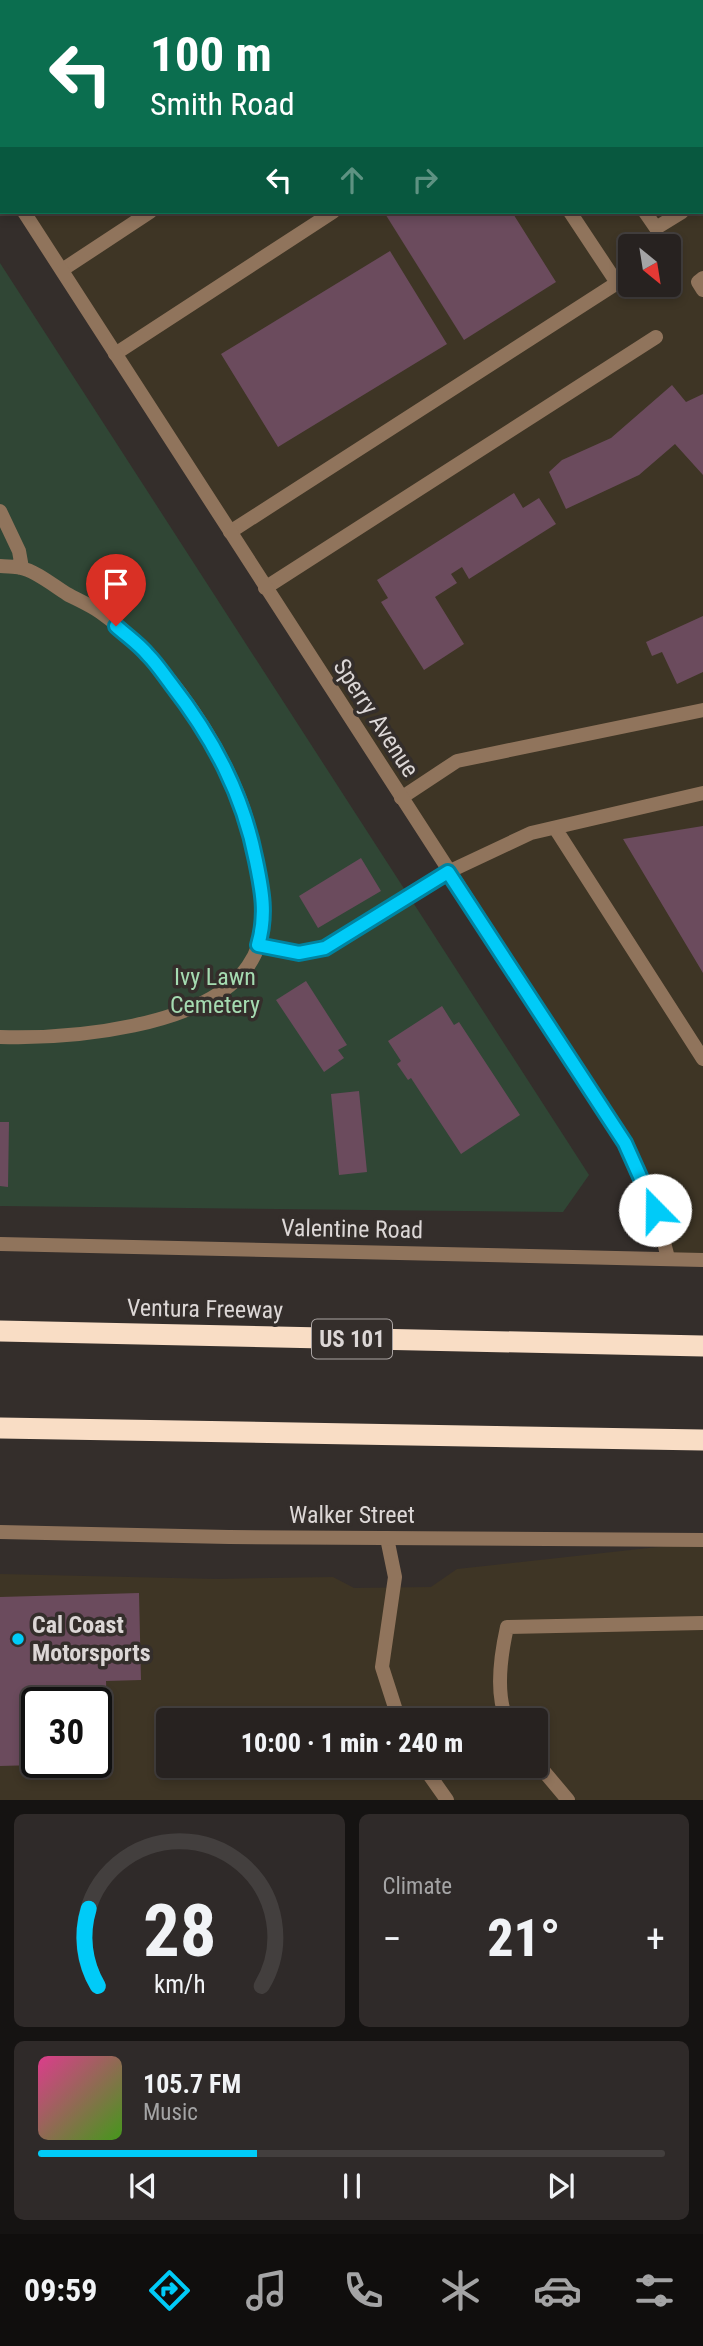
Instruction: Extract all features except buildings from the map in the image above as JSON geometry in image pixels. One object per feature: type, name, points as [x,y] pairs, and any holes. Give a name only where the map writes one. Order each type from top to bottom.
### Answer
[{"type":"highway","name":"Ventura Freeway","points":[[0,1331],[703,1346]]},
{"type":"highway","points":[[0,1428],[703,1440]]},
{"type":"street","name":"Sperry Avenue","points":[[25,214],[625,1143],[649,1195],[668,1258]]},
{"type":"street","points":[[62,270],[147,214]]},
{"type":"street","points":[[116,354],[330,214]]},
{"type":"street","points":[[230,532],[617,283],[571,214]]},
{"type":"street","points":[[646,214],[656,228],[679,214]]},
{"type":"street","points":[[703,278],[698,282],[703,290]]},
{"type":"street","points":[[265,588],[656,337]]},
{"type":"street","points":[[0,511],[19,551],[22,568]]},
{"type":"street","points":[[0,566],[22,568],[100,612],[148,654],[192,711],[218,752],[237,792],[250,831],[264,907],[258,945],[247,968],[208,999],[182,1012],[122,1028],[82,1035],[0,1037]]},
{"type":"street","points":[[401,798],[457,761],[703,710]]},
{"type":"street","points":[[258,945],[299,953],[325,948],[448,872],[531,833],[703,793]]},
{"type":"street","points":[[555,828],[703,1059]]},
{"type":"street","name":"Valentine Road","points":[[0,1244],[703,1260]]},
{"type":"street","name":"Walker Street","points":[[0,1532],[703,1540]]},
{"type":"street","points":[[387,1538],[396,1577],[382,1667],[395,1708]]},
{"type":"street","points":[[505,1708],[500,1682],[501,1654],[507,1627],[703,1623]]},
{"type":"street","points":[[548,1776],[568,1800]]},
{"type":"street","points":[[431,1778],[447,1800]]},
{"type":"shaded area","points":[[25,214],[703,214],[703,1260],[668,1258],[638,1169]]},
{"type":"shaded area","points":[[703,1542],[703,1800],[0,1800],[0,1574],[216,1579],[333,1577],[354,1588],[431,1587],[457,1569]]},
{"type":"green space","name":"Ivy Lawn Cemetery","points":[[0,263],[589,1175],[563,1212],[0,1206]]},
{"type":"place","name":"Cal Coast Motorsports","points":[[18,1639]]},
{"type":"route","points":[[116,626],[148,654],[192,711],[218,752],[237,792],[250,831],[263,894],[264,920],[258,945],[299,953],[325,948],[448,872],[625,1143],[655,1210]]}]
